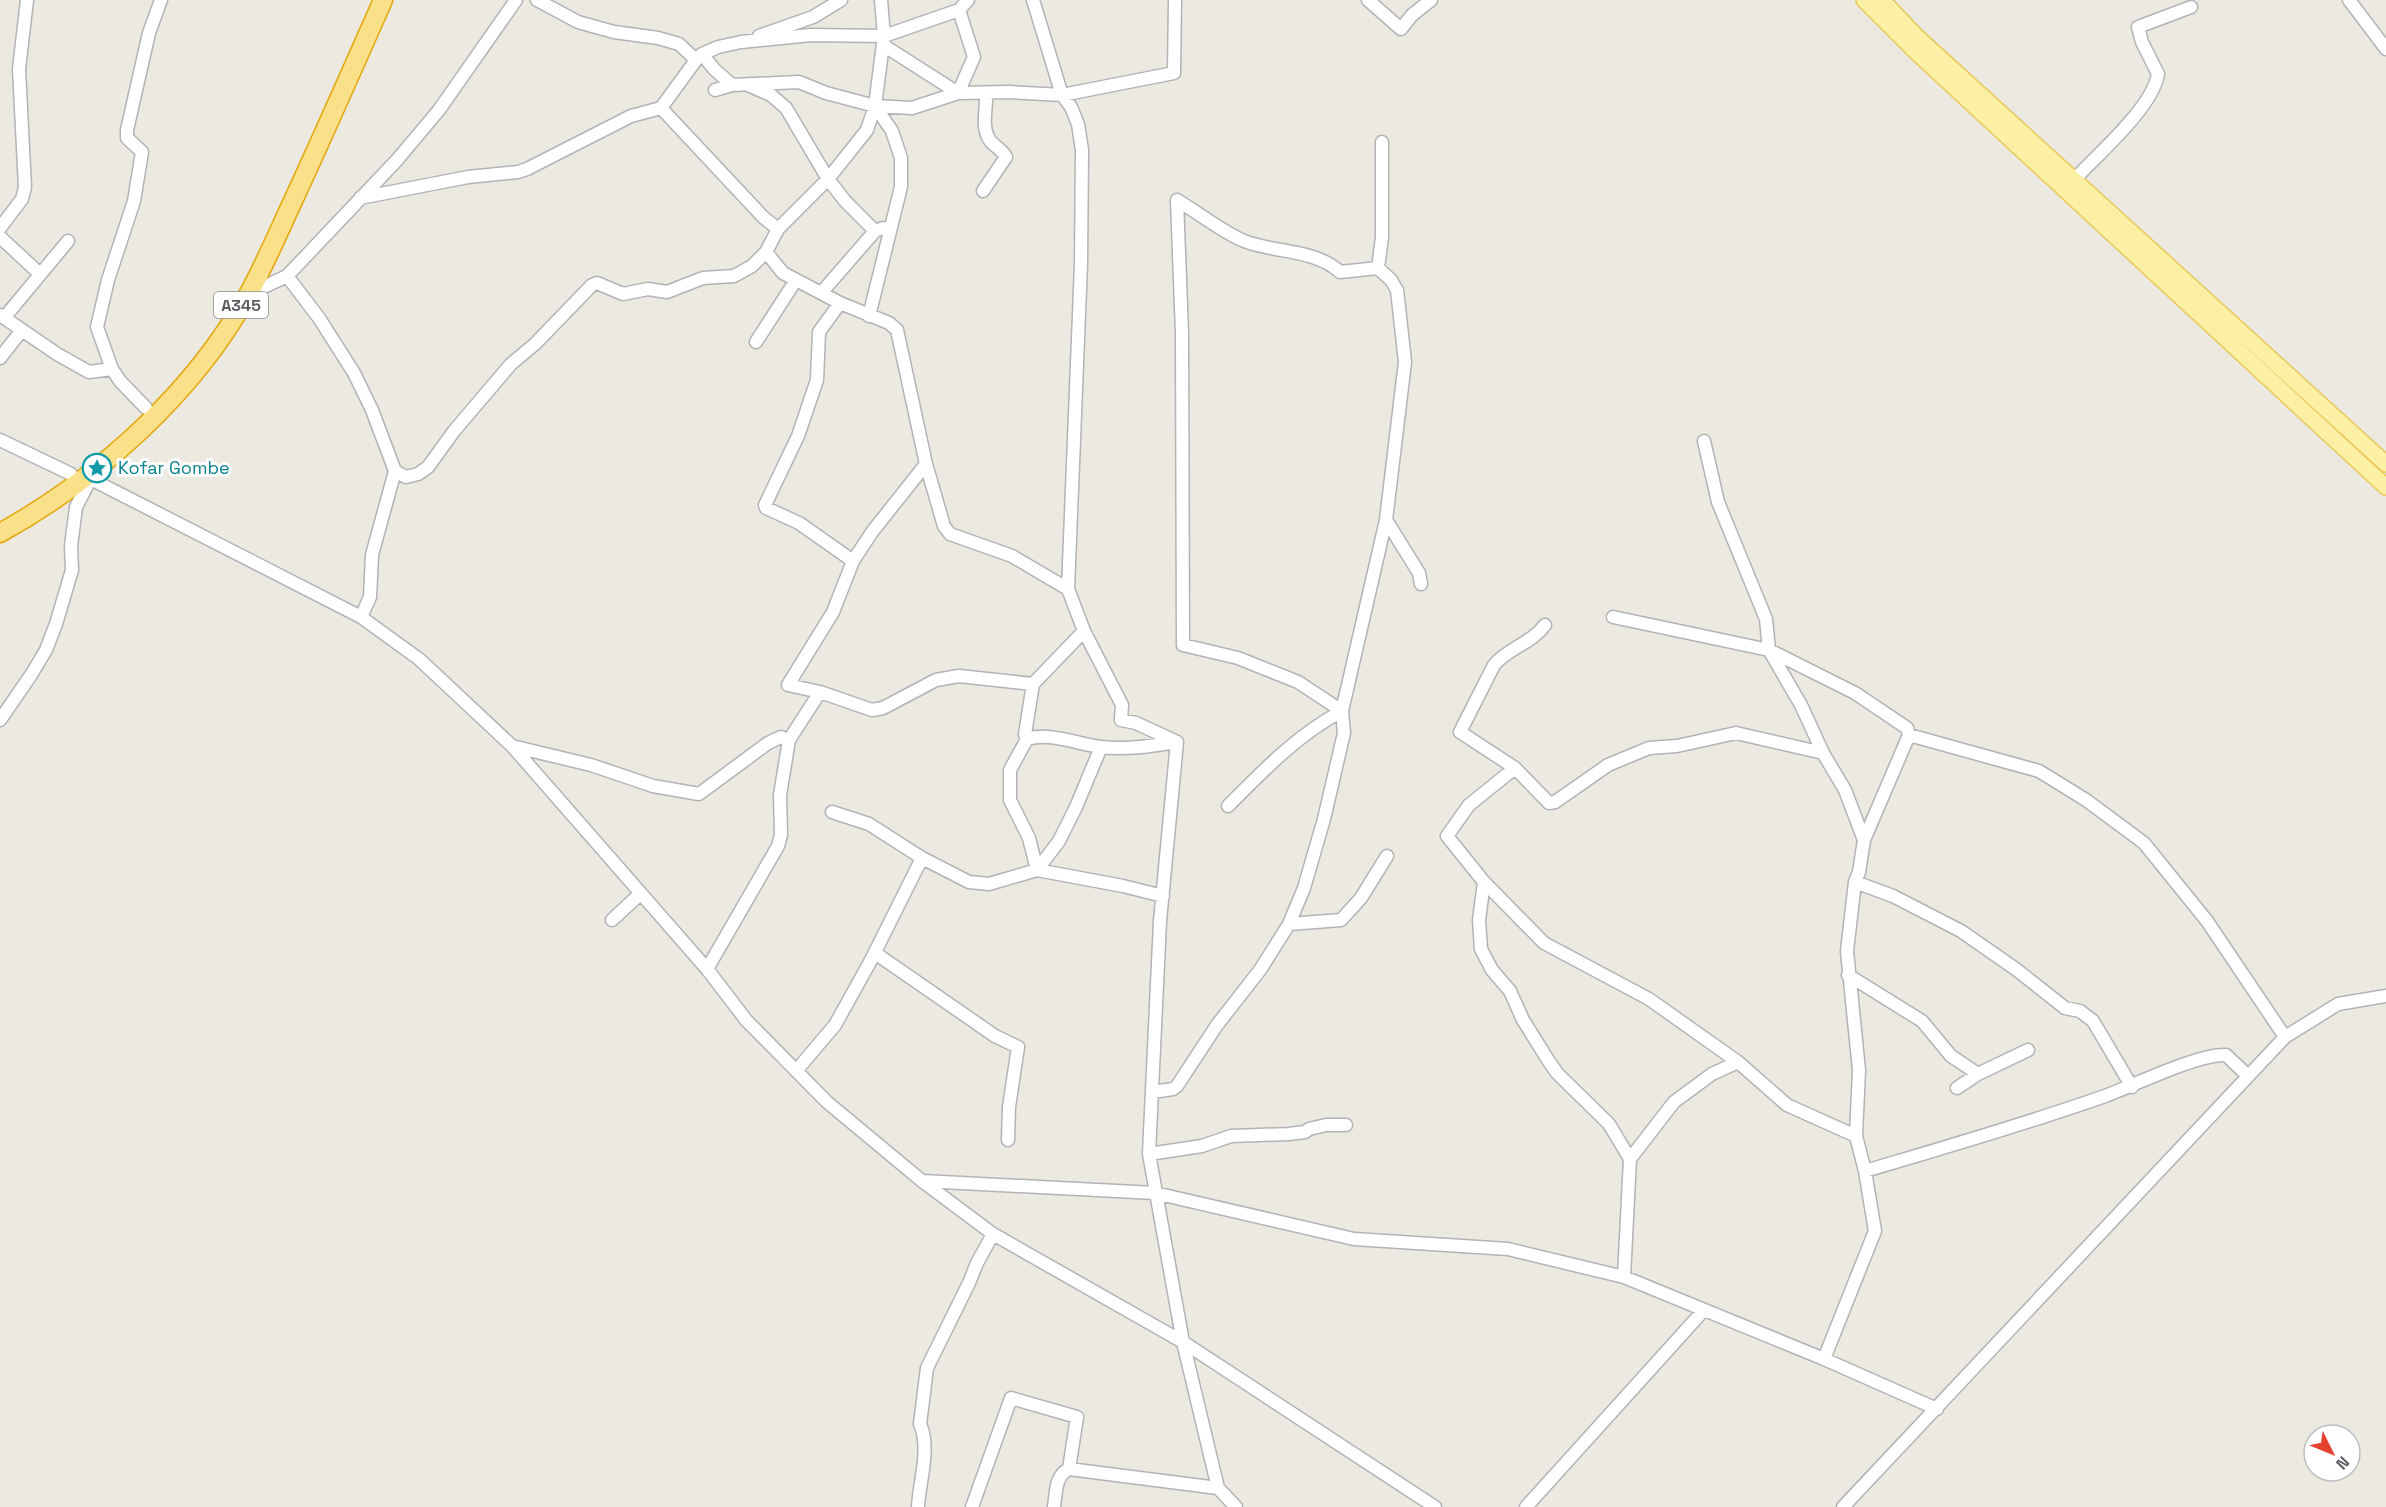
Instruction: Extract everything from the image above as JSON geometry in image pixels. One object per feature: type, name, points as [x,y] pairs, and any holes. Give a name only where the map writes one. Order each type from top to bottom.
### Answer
[{"type":"highway","name":"A345","points":[[0,520],[47,492],[82,477],[198,348],[230,304],[275,216],[372,0]]},
{"type":"highway","name":"A345","points":[[0,533],[63,494],[135,433],[186,382],[210,351],[249,294],[305,176],[383,0]]},
{"type":"main road","points":[[1864,0],[1916,52],[2386,487]]},
{"type":"main road","points":[[1882,0],[1916,36],[2386,464]]},
{"type":"street","points":[[0,228],[22,199],[25,187],[19,69],[27,0]]},
{"type":"street","points":[[146,408],[120,381],[112,369],[97,327],[108,280],[136,189],[142,152],[127,138],[127,130],[149,33],[161,0]]},
{"type":"street","points":[[249,294],[287,276],[360,198],[439,110],[516,0]]},
{"type":"street","points":[[537,0],[578,22],[614,32],[658,38],[679,44],[699,57],[732,85]]},
{"type":"street","points":[[741,42],[813,17],[841,0]]},
{"type":"street","points":[[395,471],[406,477],[418,474],[428,467],[454,431],[511,364],[535,344],[592,285],[597,283],[623,294],[648,289],[666,292],[704,278],[734,276],[752,266],[766,252],[778,229],[828,179],[866,133],[875,106],[883,41],[882,0]]},
{"type":"street","points":[[360,198],[468,177],[518,172],[631,116],[661,108],[699,57],[718,47],[741,42],[810,35],[883,41],[959,10],[968,0]]},
{"type":"street","points":[[1033,0],[1062,95],[1071,107],[1078,124],[1082,150],[1081,264],[1068,589],[1084,631],[1122,705],[1121,720],[1136,723],[1177,742]]},
{"type":"street","points":[[715,90],[732,85],[799,82],[826,93],[875,106],[917,107],[958,93],[1009,92],[1062,95],[1174,73],[1174,0]]},
{"type":"street","points":[[1368,0],[1401,28],[1412,15],[1431,0]]},
{"type":"street","points":[[2349,0],[2386,49]]},
{"type":"street","points":[[2075,179],[2139,110],[2155,87],[2158,74],[2142,42],[2138,27],[2191,7]]},
{"type":"street","points":[[958,93],[974,57],[959,10]]},
{"type":"street","points":[[883,41],[958,93]]},
{"type":"street","points":[[747,84],[771,95],[786,108],[828,179],[875,231]]},
{"type":"street","points":[[982,191],[1006,157],[987,137],[986,94]]},
{"type":"street","points":[[869,316],[890,226],[898,207],[902,163],[892,131],[875,106]]},
{"type":"street","points":[[661,108],[763,217],[778,229]]},
{"type":"street","points":[[1378,268],[1382,246],[1382,142]]},
{"type":"street","points":[[1152,1092],[1173,1089],[1177,1086],[1217,1025],[1260,970],[1290,924],[1304,888],[1324,819],[1344,733],[1342,711],[1386,520],[1405,362],[1397,290],[1391,280],[1378,268],[1340,272],[1334,266],[1287,250],[1244,241],[1177,200],[1182,333],[1183,645],[1238,658],[1298,682],[1342,711]]},
{"type":"street","points":[[822,292],[875,231],[890,226]]},
{"type":"street","points":[[0,237],[40,274]]},
{"type":"street","points":[[68,241],[2,316],[57,354],[88,372],[112,369]]},
{"type":"street","points":[[766,252],[783,273],[840,303],[892,325],[897,330],[926,464],[944,526],[950,534],[1012,556],[1068,589]]},
{"type":"street","points":[[287,276],[319,318],[354,373],[372,410],[395,471],[372,555],[370,597],[361,617]]},
{"type":"street","points":[[756,342],[796,280]]},
{"type":"street","points":[[840,303],[819,333],[817,380],[798,436],[765,505],[766,508],[800,523],[853,561]]},
{"type":"street","points":[[0,358],[22,330]]},
{"type":"street","points":[[0,440],[82,477],[361,617],[419,659],[512,746],[707,969],[746,1020],[827,1102],[922,1181],[993,1234],[1183,1342],[1435,1507]]},
{"type":"street","points":[[1704,441],[1718,502],[1766,619],[1769,650],[1801,705],[1823,753],[1845,790],[1864,840]]},
{"type":"street","points":[[926,464],[872,531],[853,561],[832,612],[810,652],[788,683],[791,686],[820,692],[872,710],[883,708],[936,680],[959,676],[1033,684]]},
{"type":"street","points":[[0,720],[46,650],[56,624],[72,570],[71,546],[82,477]]},
{"type":"street","points":[[1386,520],[1419,573],[1421,584]]},
{"type":"street","points":[[1613,617],[1769,650],[1855,693],[1907,728],[1909,735],[1864,840],[1859,872],[1855,882],[1847,951],[1859,1070],[1856,1136],[1865,1171],[1875,1231],[1824,1359]]},
{"type":"street","points":[[1545,626],[1539,633],[1501,656],[1494,665],[1460,732],[1515,768],[1549,803],[1555,802],[1608,765],[1649,748],[1677,746],[1736,733],[1823,753]]},
{"type":"street","points":[[1027,739],[1025,734],[1033,684],[1084,631]]},
{"type":"street","points":[[707,969],[778,846],[781,835],[780,795],[789,740],[820,692]]},
{"type":"street","points":[[1228,806],[1279,754],[1316,724],[1342,711]]},
{"type":"street","points":[[1037,870],[1029,838],[1010,800],[1010,770],[1027,739],[1039,735],[1101,747],[1141,748],[1177,742]]},
{"type":"street","points":[[1909,735],[2039,771],[2086,800],[2144,843],[2207,921],[2285,1037]]},
{"type":"street","points":[[512,746],[591,765],[653,786],[699,794],[768,742],[781,737],[789,740]]},
{"type":"street","points":[[1177,742],[1162,896],[1149,1154],[1183,1342],[1218,1488],[1236,1507]]},
{"type":"street","points":[[1037,870],[1059,841],[1101,747]]},
{"type":"street","points":[[1515,768],[1469,805],[1447,836],[1484,882],[1544,943],[1649,999],[1737,1062],[1786,1105],[1856,1136]]},
{"type":"street","points":[[832,812],[869,824],[922,858],[969,882],[989,884],[1037,870],[1057,872],[1162,896]]},
{"type":"street","points":[[1290,924],[1341,920],[1361,898],[1387,856]]},
{"type":"street","points":[[796,1071],[835,1024],[875,953],[922,858]]},
{"type":"street","points":[[1484,882],[1479,921],[1481,949],[1492,970],[1510,992],[1523,1020],[1557,1073],[1609,1124],[1630,1160],[1624,1277]]},
{"type":"street","points":[[1855,882],[1893,896],[1961,931],[2018,970],[2065,1008],[2088,1014],[2132,1087]]},
{"type":"street","points":[[612,920],[640,894]]},
{"type":"street","points":[[875,953],[995,1036],[1018,1047],[1009,1107],[1008,1140]]},
{"type":"street","points":[[1848,975],[1922,1021],[1951,1056],[1978,1074]]},
{"type":"street","points":[[1843,1507],[2285,1037],[2338,1004],[2386,996]]},
{"type":"street","points":[[1957,1088],[1978,1074],[2028,1050]]},
{"type":"street","points":[[1865,1171],[2040,1119],[2132,1087],[2199,1059],[2222,1055],[2230,1058],[2247,1075]]},
{"type":"street","points":[[1630,1160],[1674,1102],[1712,1074],[1737,1062]]},
{"type":"street","points":[[1149,1154],[1202,1146],[1232,1136],[1289,1134],[1305,1132],[1326,1125],[1346,1125]]},
{"type":"street","points":[[922,1181],[1155,1193],[1354,1239],[1508,1249],[1624,1277],[1824,1359],[1937,1409]]},
{"type":"street","points":[[918,1507],[924,1432],[920,1425],[927,1368],[993,1234]]},
{"type":"street","points":[[1526,1507],[1704,1310]]},
{"type":"street","points":[[972,1507],[1011,1398],[1077,1416],[1069,1469]]},
{"type":"street","points":[[1054,1507],[1059,1477],[1069,1469],[1218,1488]]},
{"type":"place","name":"Kofar Gombe","points":[[97,468]]}]
